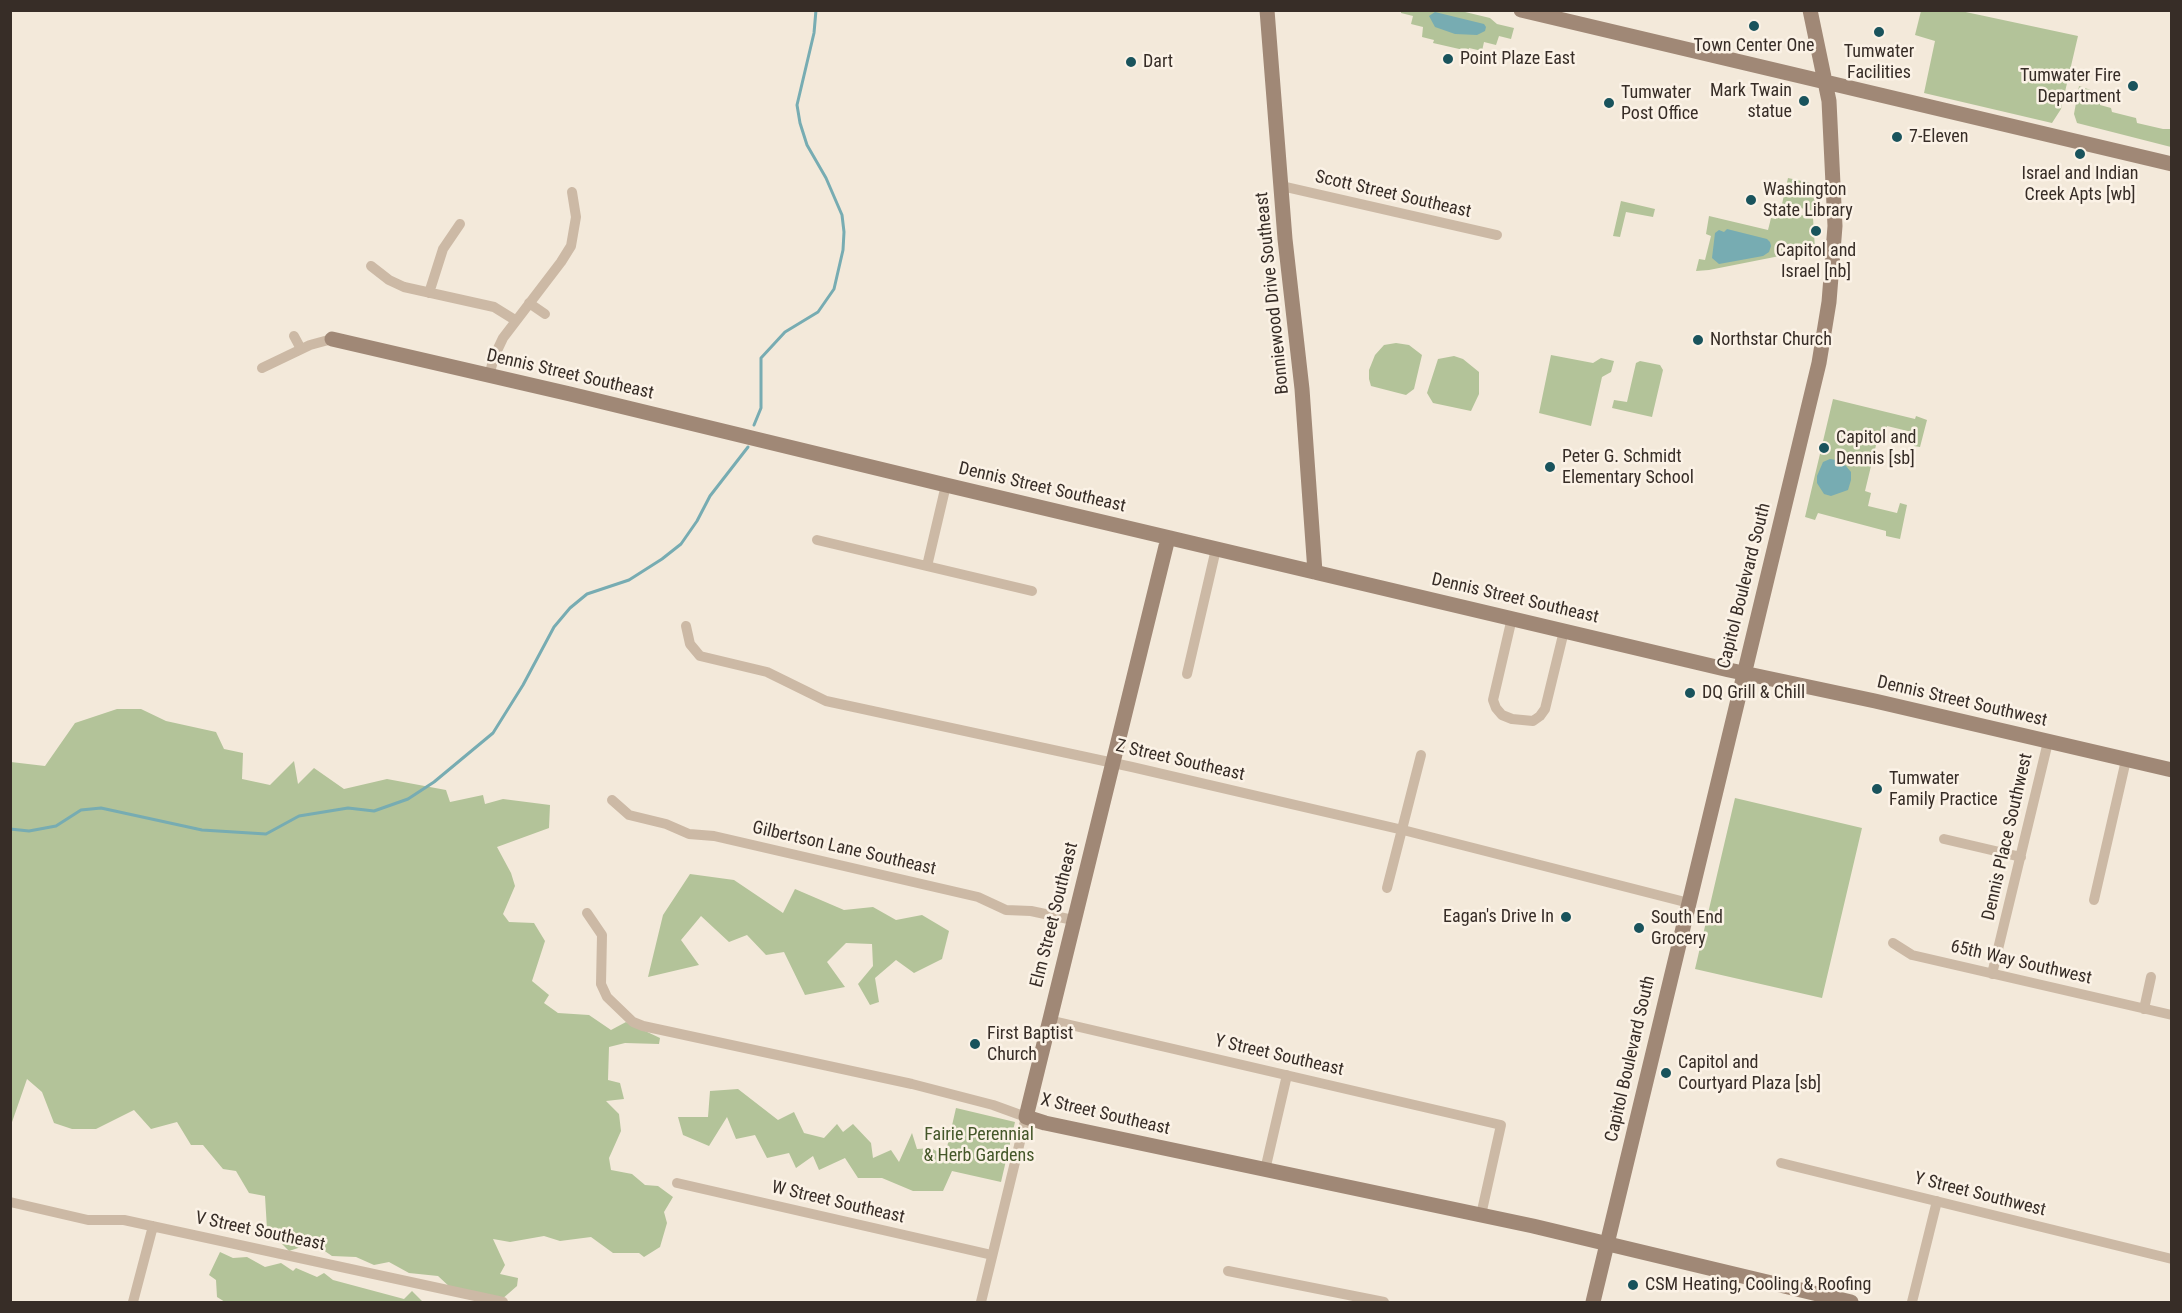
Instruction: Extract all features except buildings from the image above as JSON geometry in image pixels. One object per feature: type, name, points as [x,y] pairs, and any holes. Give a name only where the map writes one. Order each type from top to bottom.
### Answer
[{"type":"street","name":"Bonniewood Drive Southeast","points":[[1267,10],[1287,250],[1302,389],[1315,572]]},
{"type":"street","points":[[1521,10],[2172,164]]},
{"type":"street","name":"Capitol Boulevard South","points":[[1593,1302],[1819,363],[1828,302],[1835,226],[1829,101],[1810,10]]},
{"type":"street","name":"Scott Street Southeast","points":[[1282,186],[1497,235]]},
{"type":"street","points":[[489,376],[498,346],[571,246],[576,217],[572,192]]},
{"type":"street","points":[[429,293],[443,249],[460,225]]},
{"type":"street","points":[[371,266],[382,276],[398,285],[494,307],[516,320]]},
{"type":"street","points":[[529,303],[545,314]]},
{"type":"street","points":[[294,336],[301,349]]},
{"type":"street","points":[[262,368],[301,349],[332,339]]},
{"type":"street","name":"Dennis Street Southeast","points":[[332,339],[1744,674]]},
{"type":"street","points":[[927,566],[946,485]]},
{"type":"street","name":"Elm Street Southeast","points":[[981,1302],[1168,538]]},
{"type":"street","points":[[817,540],[1032,591]]},
{"type":"street","points":[[1187,674],[1216,549]]},
{"type":"street","points":[[1512,618],[1494,700],[1496,708],[1502,715],[1512,719],[1533,721],[1545,709],[1564,631]]},
{"type":"street","name":"Z Street Southeast","points":[[686,626],[690,644],[700,656],[767,672],[826,701],[1113,762],[1403,830],[1689,903]]},
{"type":"street","name":"Dennis Street Southwest","points":[[1744,674],[1887,704],[2172,770]]},
{"type":"street","name":"Dennis Place Southwest","points":[[1992,974],[2048,741]]},
{"type":"street","points":[[1388,888],[1421,755]]},
{"type":"street","points":[[2094,900],[2127,760]]},
{"type":"street","name":"Gilbertson Lane Southeast","points":[[612,800],[629,814],[666,824],[689,834],[714,836],[978,897],[1006,910],[1030,911],[1073,920]]},
{"type":"street","points":[[1944,839],[2021,857]]},
{"type":"street","name":"X Street Southeast","points":[[587,913],[602,935],[601,984],[607,997],[633,1022],[644,1026],[912,1084],[993,1105],[1041,1122],[1607,1243],[1848,1302]]},
{"type":"street","name":"65th Way Southwest","points":[[1893,943],[1912,955],[2172,1015]]},
{"type":"street","points":[[2144,1009],[2151,978]]},
{"type":"street","name":"Y Street Southeast","points":[[1049,1020],[1501,1125],[1481,1215]]},
{"type":"street","points":[[1265,1170],[1287,1075]]},
{"type":"street","name":"Y Street Southwest","points":[[1781,1163],[2172,1259]]},
{"type":"street","name":"W Street Southeast","points":[[676,1183],[992,1255]]},
{"type":"street","name":"V Street Southeast","points":[[10,1202],[88,1220],[124,1220],[501,1302]]},
{"type":"street","points":[[1912,1302],[1937,1202]]},
{"type":"street","points":[[133,1302],[153,1226]]},
{"type":"street","points":[[1228,1271],[1384,1302]]},
{"type":"green space","points":[[1401,10],[1461,11],[1490,18],[1497,24],[1514,28],[1511,39],[1499,36],[1496,45],[1484,42],[1482,51],[1469,48],[1468,51],[1433,43],[1434,40],[1422,37],[1423,27],[1411,24],[1413,16],[1401,13]]},
{"type":"green space","points":[[1921,11],[1961,11],[2078,36],[2061,109],[2052,123],[1924,93],[1935,41],[1915,35]]},
{"type":"green space","points":[[2079,86],[2100,93],[2100,105],[2111,108],[2112,112],[2136,118],[2137,123],[2171,129],[2171,147],[2077,123],[2074,114]]},
{"type":"green space","points":[[1788,178],[1816,184],[1814,211],[1782,204]]},
{"type":"green space","points":[[1621,201],[1655,209],[1653,217],[1626,212],[1620,237],[1613,236]]},
{"type":"green space","points":[[1785,211],[1813,218],[1815,249],[1696,271],[1699,259],[1705,260],[1711,236],[1706,234],[1709,216],[1768,230],[1771,218],[1776,219],[1777,215],[1783,217]]},
{"type":"green space","points":[[1396,343],[1409,345],[1422,355],[1414,389],[1406,395],[1371,386],[1369,379],[1369,370],[1375,355],[1384,345]]},
{"type":"green space","points":[[1551,355],[1593,363],[1601,358],[1614,361],[1611,372],[1602,377],[1591,426],[1539,413]]},
{"type":"green space","points":[[1454,356],[1463,359],[1479,372],[1479,394],[1471,411],[1433,403],[1427,393],[1438,359]]},
{"type":"green space","points":[[1640,361],[1660,365],[1663,370],[1652,417],[1612,408],[1614,400],[1627,402],[1636,363]]},
{"type":"green space","points":[[1833,399],[1927,420],[1920,447],[1914,446],[1916,433],[1887,426],[1884,438],[1878,437],[1865,491],[1871,493],[1868,506],[1897,513],[1900,503],[1907,505],[1900,539],[1886,536],[1886,531],[1818,513],[1815,520],[1805,517]]},
{"type":"green space","points":[[117,709],[141,709],[166,721],[216,732],[224,749],[243,753],[242,779],[270,785],[294,761],[298,784],[314,768],[344,789],[387,779],[446,790],[450,802],[483,795],[485,804],[503,799],[550,805],[549,828],[497,847],[511,873],[515,886],[503,914],[509,922],[534,923],[545,941],[532,981],[549,995],[544,1003],[558,1013],[589,1015],[611,1030],[626,1022],[660,1038],[659,1044],[625,1043],[609,1047],[608,1080],[620,1083],[624,1099],[606,1101],[619,1114],[621,1131],[609,1158],[611,1170],[632,1174],[645,1185],[658,1186],[673,1197],[664,1212],[667,1223],[660,1247],[644,1257],[639,1253],[613,1253],[591,1237],[560,1241],[544,1236],[510,1242],[493,1239],[505,1265],[500,1274],[518,1278],[517,1286],[501,1300],[451,1288],[438,1276],[409,1273],[389,1262],[374,1265],[356,1257],[332,1256],[313,1243],[289,1251],[267,1229],[265,1196],[249,1193],[236,1171],[223,1169],[203,1145],[191,1145],[177,1122],[151,1129],[134,1110],[96,1129],[72,1129],[54,1123],[42,1092],[27,1079],[11,1125],[11,762],[45,766],[75,723]]},
{"type":"green space","points":[[1735,798],[1862,828],[1822,998],[1695,969]]},
{"type":"green space","points":[[690,874],[734,880],[783,913],[795,889],[844,910],[873,907],[896,920],[922,915],[949,931],[942,959],[914,973],[896,960],[875,978],[879,1002],[870,1005],[858,984],[873,966],[872,944],[846,943],[827,962],[845,987],[805,995],[784,952],[766,955],[747,935],[729,942],[701,916],[681,940],[699,965],[648,977],[663,915]]},
{"type":"green space","name":"Fairie Perennial & Herb Gardens","points":[[738,1089],[778,1120],[794,1112],[804,1133],[824,1138],[837,1124],[843,1132],[853,1124],[871,1143],[873,1158],[891,1150],[899,1162],[912,1133],[917,1149],[931,1148],[945,1156],[956,1108],[1015,1122],[1001,1182],[952,1171],[943,1191],[913,1191],[882,1178],[858,1178],[845,1158],[819,1170],[813,1156],[796,1168],[789,1153],[767,1158],[755,1135],[736,1139],[727,1117],[709,1146],[683,1135],[678,1117],[708,1117],[710,1091]]},
{"type":"green space","points":[[220,1252],[233,1258],[247,1257],[265,1267],[281,1263],[293,1271],[296,1268],[317,1277],[324,1273],[333,1280],[404,1299],[412,1291],[423,1302],[225,1302],[217,1297],[216,1280],[209,1275]]},
{"type":"water","points":[[1435,12],[1484,24],[1485,31],[1477,35],[1455,34],[1435,27],[1429,16]]},
{"type":"water","points":[[1727,229],[1767,239],[1771,246],[1769,252],[1763,256],[1719,264],[1712,258],[1715,233],[1719,230],[1724,232]]},
{"type":"water","points":[[1830,459],[1846,466],[1851,472],[1848,490],[1831,496],[1824,494],[1817,483],[1817,476],[1823,462]]},
{"type":"waterway","points":[[754,425],[761,408],[761,358],[785,332],[818,312],[834,289],[843,250],[842,215],[826,178],[807,145],[797,105],[814,33],[816,10]]},
{"type":"waterway","points":[[10,829],[29,831],[56,826],[81,810],[101,808],[202,830],[266,834],[299,816],[348,808],[374,811],[408,799],[434,782],[493,733],[523,685],[554,627],[570,608],[587,594],[629,580],[681,544],[697,521],[710,496],[748,447]]},
{"type":"place","name":"Town Center One","points":[[1754,26]]},
{"type":"place","name":"Tumwater Facilities","points":[[1879,32]]},
{"type":"place","name":"Point Plaze East","points":[[1448,59]]},
{"type":"place","name":"Dart","points":[[1131,62]]},
{"type":"place","name":"Tumwater Fire Department","points":[[2133,86]]},
{"type":"place","name":"Mark Twain statue","points":[[1804,101]]},
{"type":"place","name":"Tumwater Post Office","points":[[1609,103]]},
{"type":"place","name":"7-Eleven","points":[[1897,137]]},
{"type":"place","name":"Israel and Indian Creek Apts [wb]","points":[[2080,154]]},
{"type":"place","name":"Washington State Library","points":[[1751,200]]},
{"type":"place","name":"Capitol and Israel [nb]","points":[[1816,231]]},
{"type":"place","name":"Northstar Church","points":[[1698,340]]},
{"type":"place","name":"Capitol and Dennis [sb]","points":[[1824,448]]},
{"type":"place","name":"Peter G. Schmidt Elementary School","points":[[1550,467]]},
{"type":"place","name":"DQ Grill & Chill","points":[[1690,693]]},
{"type":"place","name":"Tumwater Family Practice","points":[[1877,789]]},
{"type":"place","name":"Eagan's Drive In","points":[[1566,917]]},
{"type":"place","name":"South End Grocery","points":[[1639,928]]},
{"type":"place","name":"First Baptist Church","points":[[975,1044]]},
{"type":"place","name":"Capitol and Courtyard Plaza [sb]","points":[[1666,1073]]},
{"type":"place","name":"CSM Heating, Cooling & Roofing","points":[[1633,1285]]}]
